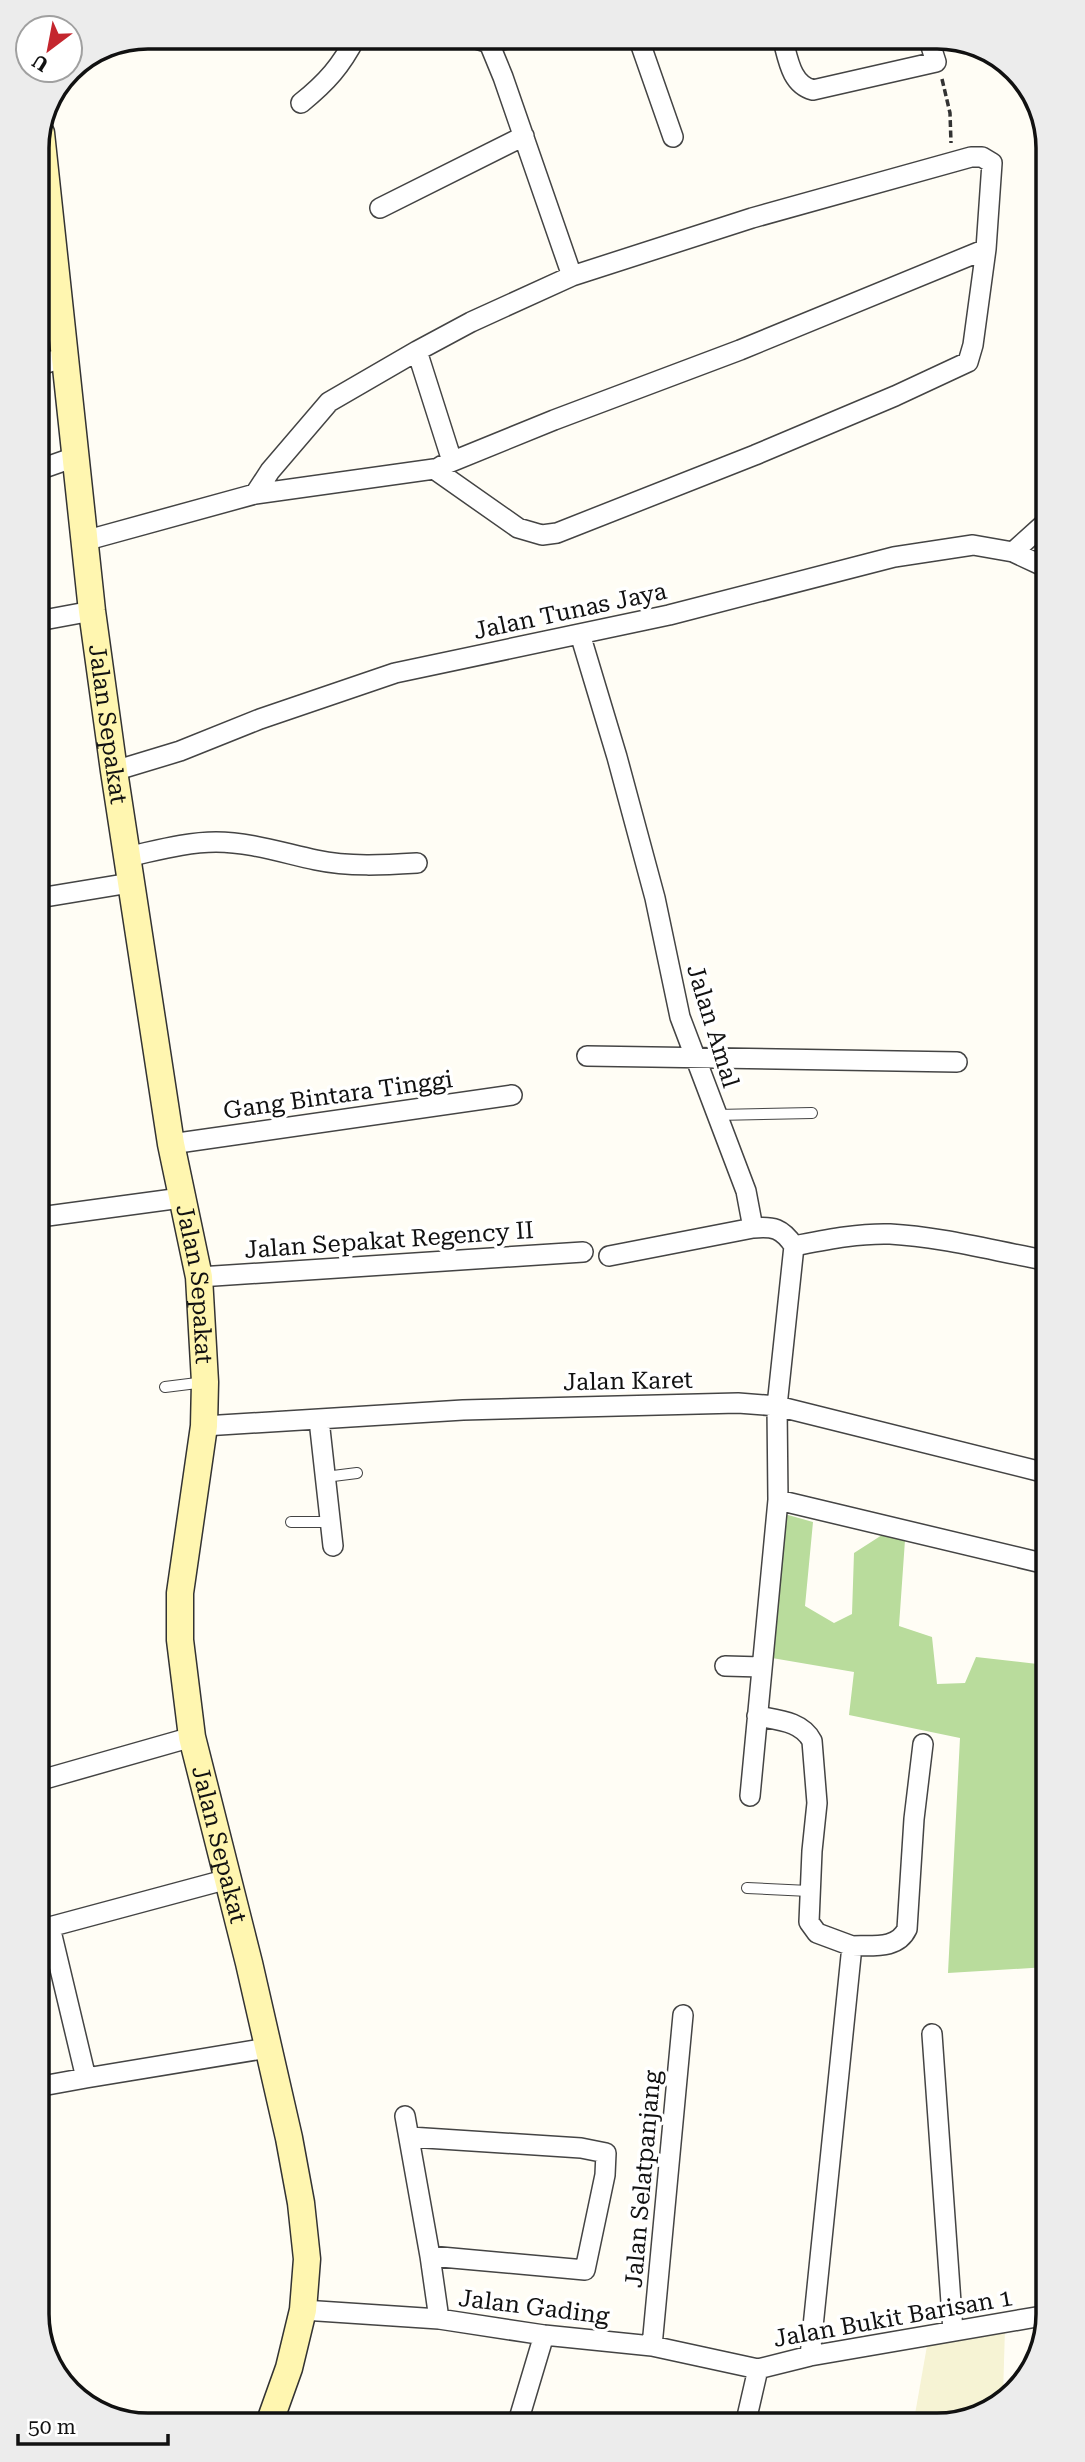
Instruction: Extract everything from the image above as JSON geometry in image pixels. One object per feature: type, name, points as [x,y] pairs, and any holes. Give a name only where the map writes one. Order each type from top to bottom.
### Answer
[{"type":"main road","name":"Jalan Sepakat","points":[[49,244],[92,611],[128,870],[170,1143],[199,1277],[205,1382],[204,1426],[180,1593],[180,1640],[192,1737],[289,2137],[301,2203],[307,2259],[303,2310],[289,2368],[273,2413]]},
{"type":"street","points":[[301,103],[333,75],[350,49]]},
{"type":"street","points":[[483,49],[524,136],[572,276]]},
{"type":"street","points":[[642,49],[673,137]]},
{"type":"street","points":[[786,49],[798,82],[814,90],[936,62],[932,49]]},
{"type":"street","points":[[380,208],[524,136]]},
{"type":"street","points":[[255,494],[270,471],[329,402],[471,322],[572,276],[752,218],[950,163],[976,157],[987,158],[992,163],[986,250],[973,345],[965,365],[755,455],[557,533],[541,534],[518,528],[434,470]]},
{"type":"street","points":[[84,541],[255,494],[434,470],[986,250]]},
{"type":"street","points":[[417,351],[452,461]]},
{"type":"street","points":[[49,362],[64,357]]},
{"type":"street","points":[[49,466],[75,457]]},
{"type":"street","points":[[1013,552],[1036,532]]},
{"type":"street","name":"Jalan Tunas Jaya","points":[[114,772],[180,751],[260,719],[395,673],[669,615],[894,557],[973,545],[1013,552],[1036,562]]},
{"type":"street","points":[[49,619],[92,611]]},
{"type":"street","name":"Jalan Amal","points":[[580,635],[617,757],[654,898],[680,1017],[746,1191],[753,1228]]},
{"type":"street","points":[[49,895],[216,842],[244,844],[318,860],[351,864],[417,863]]},
{"type":"street","points":[[587,1056],[957,1062]]},
{"type":"street","name":"Gang Bintara Tinggi","points":[[170,1143],[512,1095]]},
{"type":"street","points":[[49,1216],[181,1198]]},
{"type":"street","points":[[609,1256],[753,1228],[771,1227],[784,1234],[793,1246],[777,1406],[778,1500],[750,1796]]},
{"type":"street","points":[[793,1246],[852,1236],[888,1234],[926,1238],[1036,1259]]},
{"type":"street","name":"Jalan Sepakat Regency II","points":[[199,1277],[583,1252]]},
{"type":"street","name":"Jalan Karet","points":[[204,1426],[463,1410],[738,1403],[777,1406],[1036,1471]]},
{"type":"street","points":[[319,1420],[333,1546]]},
{"type":"street","points":[[778,1500],[1036,1562]]},
{"type":"street","points":[[725,1666],[762,1667]]},
{"type":"street","points":[[757,1717],[793,1724],[809,1734],[812,1741],[817,1803],[809,1891],[811,1926],[817,1933],[852,1946],[892,1944],[903,1937],[907,1929],[922,1744]]},
{"type":"street","points":[[49,1778],[192,1737]]},
{"type":"street","points":[[49,1927],[228,1879]]},
{"type":"street","points":[[810,2356],[852,1946]]},
{"type":"street","points":[[49,1955],[86,2078]]},
{"type":"street","name":"Jalan Selatpanjang","points":[[652,2346],[683,2015]]},
{"type":"street","points":[[932,2034],[953,2331]]},
{"type":"street","points":[[49,2086],[268,2048]]},
{"type":"street","points":[[405,2116],[439,2319]]},
{"type":"street","points":[[410,2137],[581,2148],[606,2153],[605,2175],[584,2270],[430,2256]]},
{"type":"street","name":"Jalan Gading","points":[[303,2310],[439,2319],[544,2335],[652,2346],[758,2369]]},
{"type":"street","name":"Jalan Bukit Barisan 1","points":[[748,2413],[758,2369],[810,2356],[1036,2317]]},
{"type":"street","points":[[521,2413],[544,2335]]},
{"type":"lane","points":[[716,1115],[812,1113]]},
{"type":"lane","points":[[165,1387],[205,1382]]},
{"type":"lane","points":[[326,1477],[357,1473]]},
{"type":"lane","points":[[291,1522],[330,1522]]},
{"type":"lane","points":[[747,1888],[809,1891]]},
{"type":"path","points":[[936,62],[950,113],[950,163]]},
{"type":"shaded area","points":[[1005,2328],[1003,2387],[969,2408],[915,2413],[928,2340]]},
{"type":"green space","points":[[781,1513],[813,1522],[805,1606],[834,1623],[852,1614],[854,1553],[882,1535],[905,1540],[899,1626],[932,1637],[937,1684],[965,1683],[976,1657],[1036,1664],[1036,1968],[948,1973],[960,1738],[849,1715],[854,1672],[772,1658]]}]
